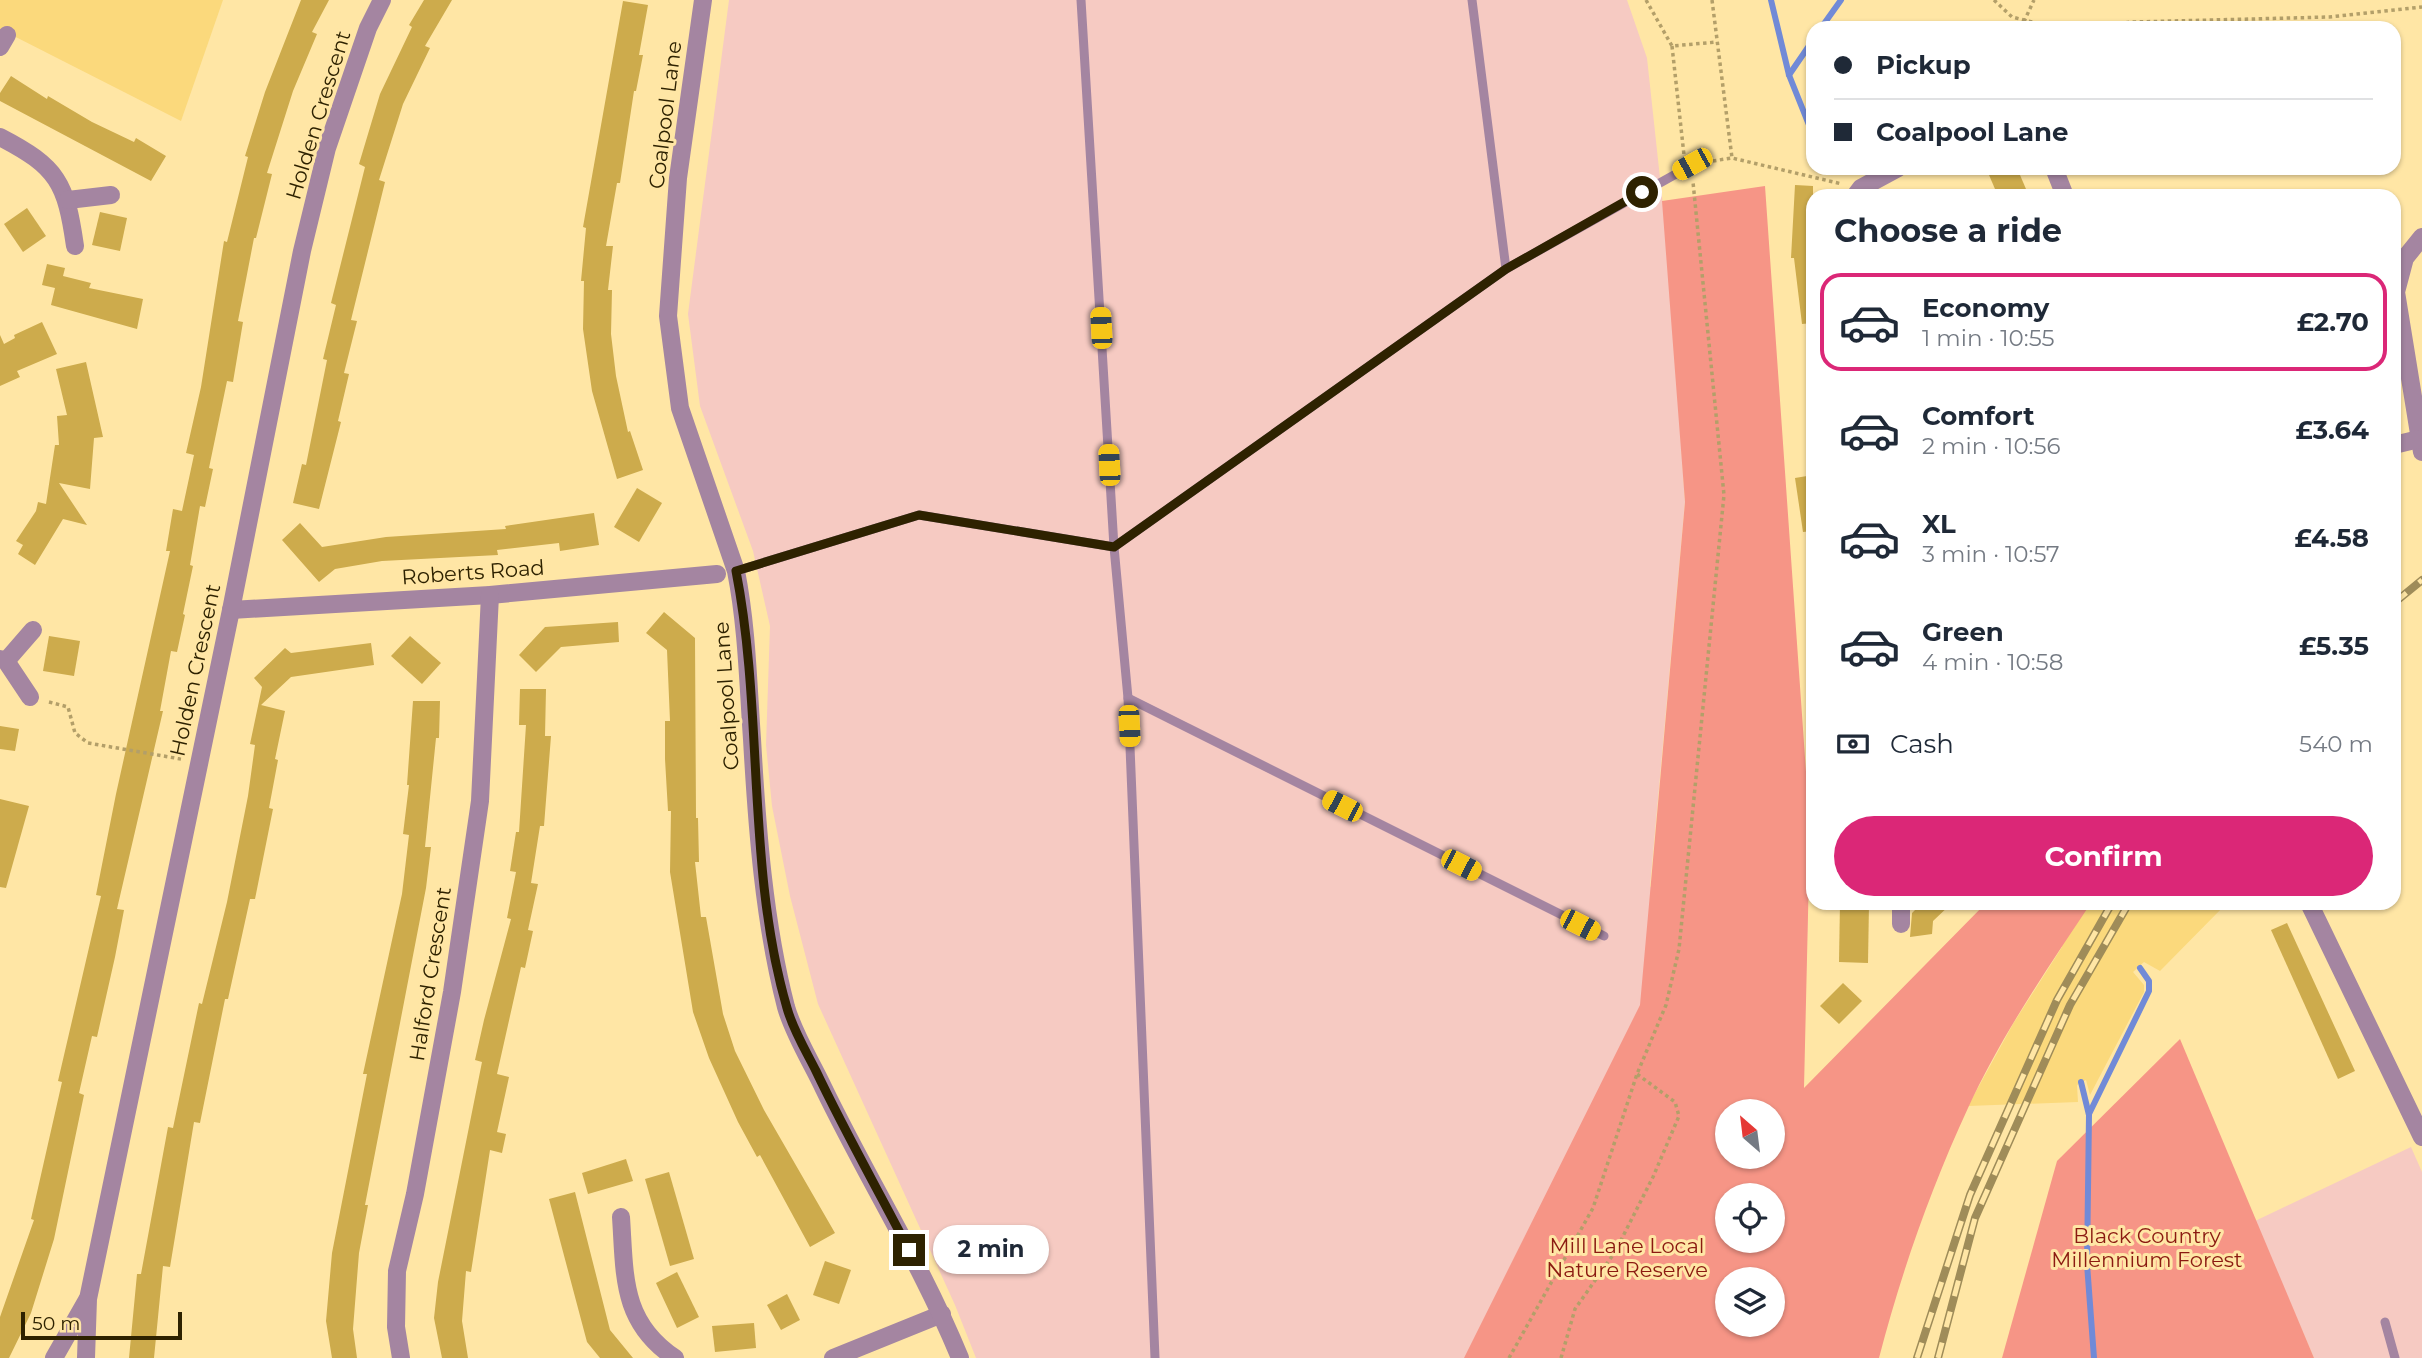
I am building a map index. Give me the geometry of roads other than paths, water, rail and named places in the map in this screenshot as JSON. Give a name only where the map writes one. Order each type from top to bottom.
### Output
[{"type":"street","name":"Holden Crescent","points":[[86,1358],[88,1299],[231,610],[302,251],[327,148],[368,28],[382,0]]},
{"type":"street","name":"Coalpool Lane","points":[[704,0],[678,178],[668,316],[680,408],[736,571],[748,656],[752,741],[767,899],[787,1010],[842,1125],[942,1314],[960,1358]]},
{"type":"street","points":[[0,137],[37,159],[50,172],[68,200],[75,246]]},
{"type":"street","points":[[1863,189],[1886,175]]},
{"type":"street","points":[[68,200],[111,195]]},
{"type":"street","points":[[2401,273],[2405,258],[2422,237]]},
{"type":"street","points":[[2401,323],[2421,445],[2401,446]]},
{"type":"street","name":"Roberts Road","points":[[231,610],[490,594],[718,574]]},
{"type":"street","name":"Halford Crescent","points":[[401,1358],[397,1327],[397,1271],[415,1194],[450,1006],[480,801],[490,594]]},
{"type":"street","points":[[30,697],[3,660],[33,630]]},
{"type":"street","points":[[1901,910],[1901,924]]},
{"type":"street","points":[[2312,910],[2422,1137]]},
{"type":"street","points":[[621,1217],[625,1279],[634,1313],[643,1332],[675,1358]]},
{"type":"street","points":[[54,1358],[88,1299]]},
{"type":"street","points":[[833,1358],[942,1314]]},
{"type":"lane","points":[[1081,0],[1114,547],[1128,698],[1155,1358]]},
{"type":"lane","points":[[1472,0],[1506,269]]},
{"type":"lane","points":[[736,571],[919,515],[1114,547],[1506,269],[1692,164]]},
{"type":"lane","points":[[1128,698],[1604,936]]},
{"type":"lane","points":[[2385,1322],[2395,1358]]},
{"type":"waterway","points":[[1771,0],[1789,75],[1806,118]]},
{"type":"waterway","points":[[1826,21],[1841,0]]},
{"type":"waterway","points":[[1789,75],[1806,50]]},
{"type":"waterway","points":[[2089,1114],[2149,991],[2149,981],[2140,968]]},
{"type":"waterway","points":[[2081,1082],[2089,1115],[2087,1264],[2094,1358]]},
{"type":"railway","points":[[2401,597],[2422,580]]},
{"type":"railway","points":[[1917,1358],[1970,1195],[2057,1000],[2108,910]]},
{"type":"railway","points":[[1938,1358],[1975,1218],[2070,1005],[2125,910]]},
{"type":"park label","name":"Black Country Millennium Forest","points":[[2147,1247]]},
{"type":"park label","name":"Mill Lane Local Nature Reserve","points":[[1627,1257]]}]
